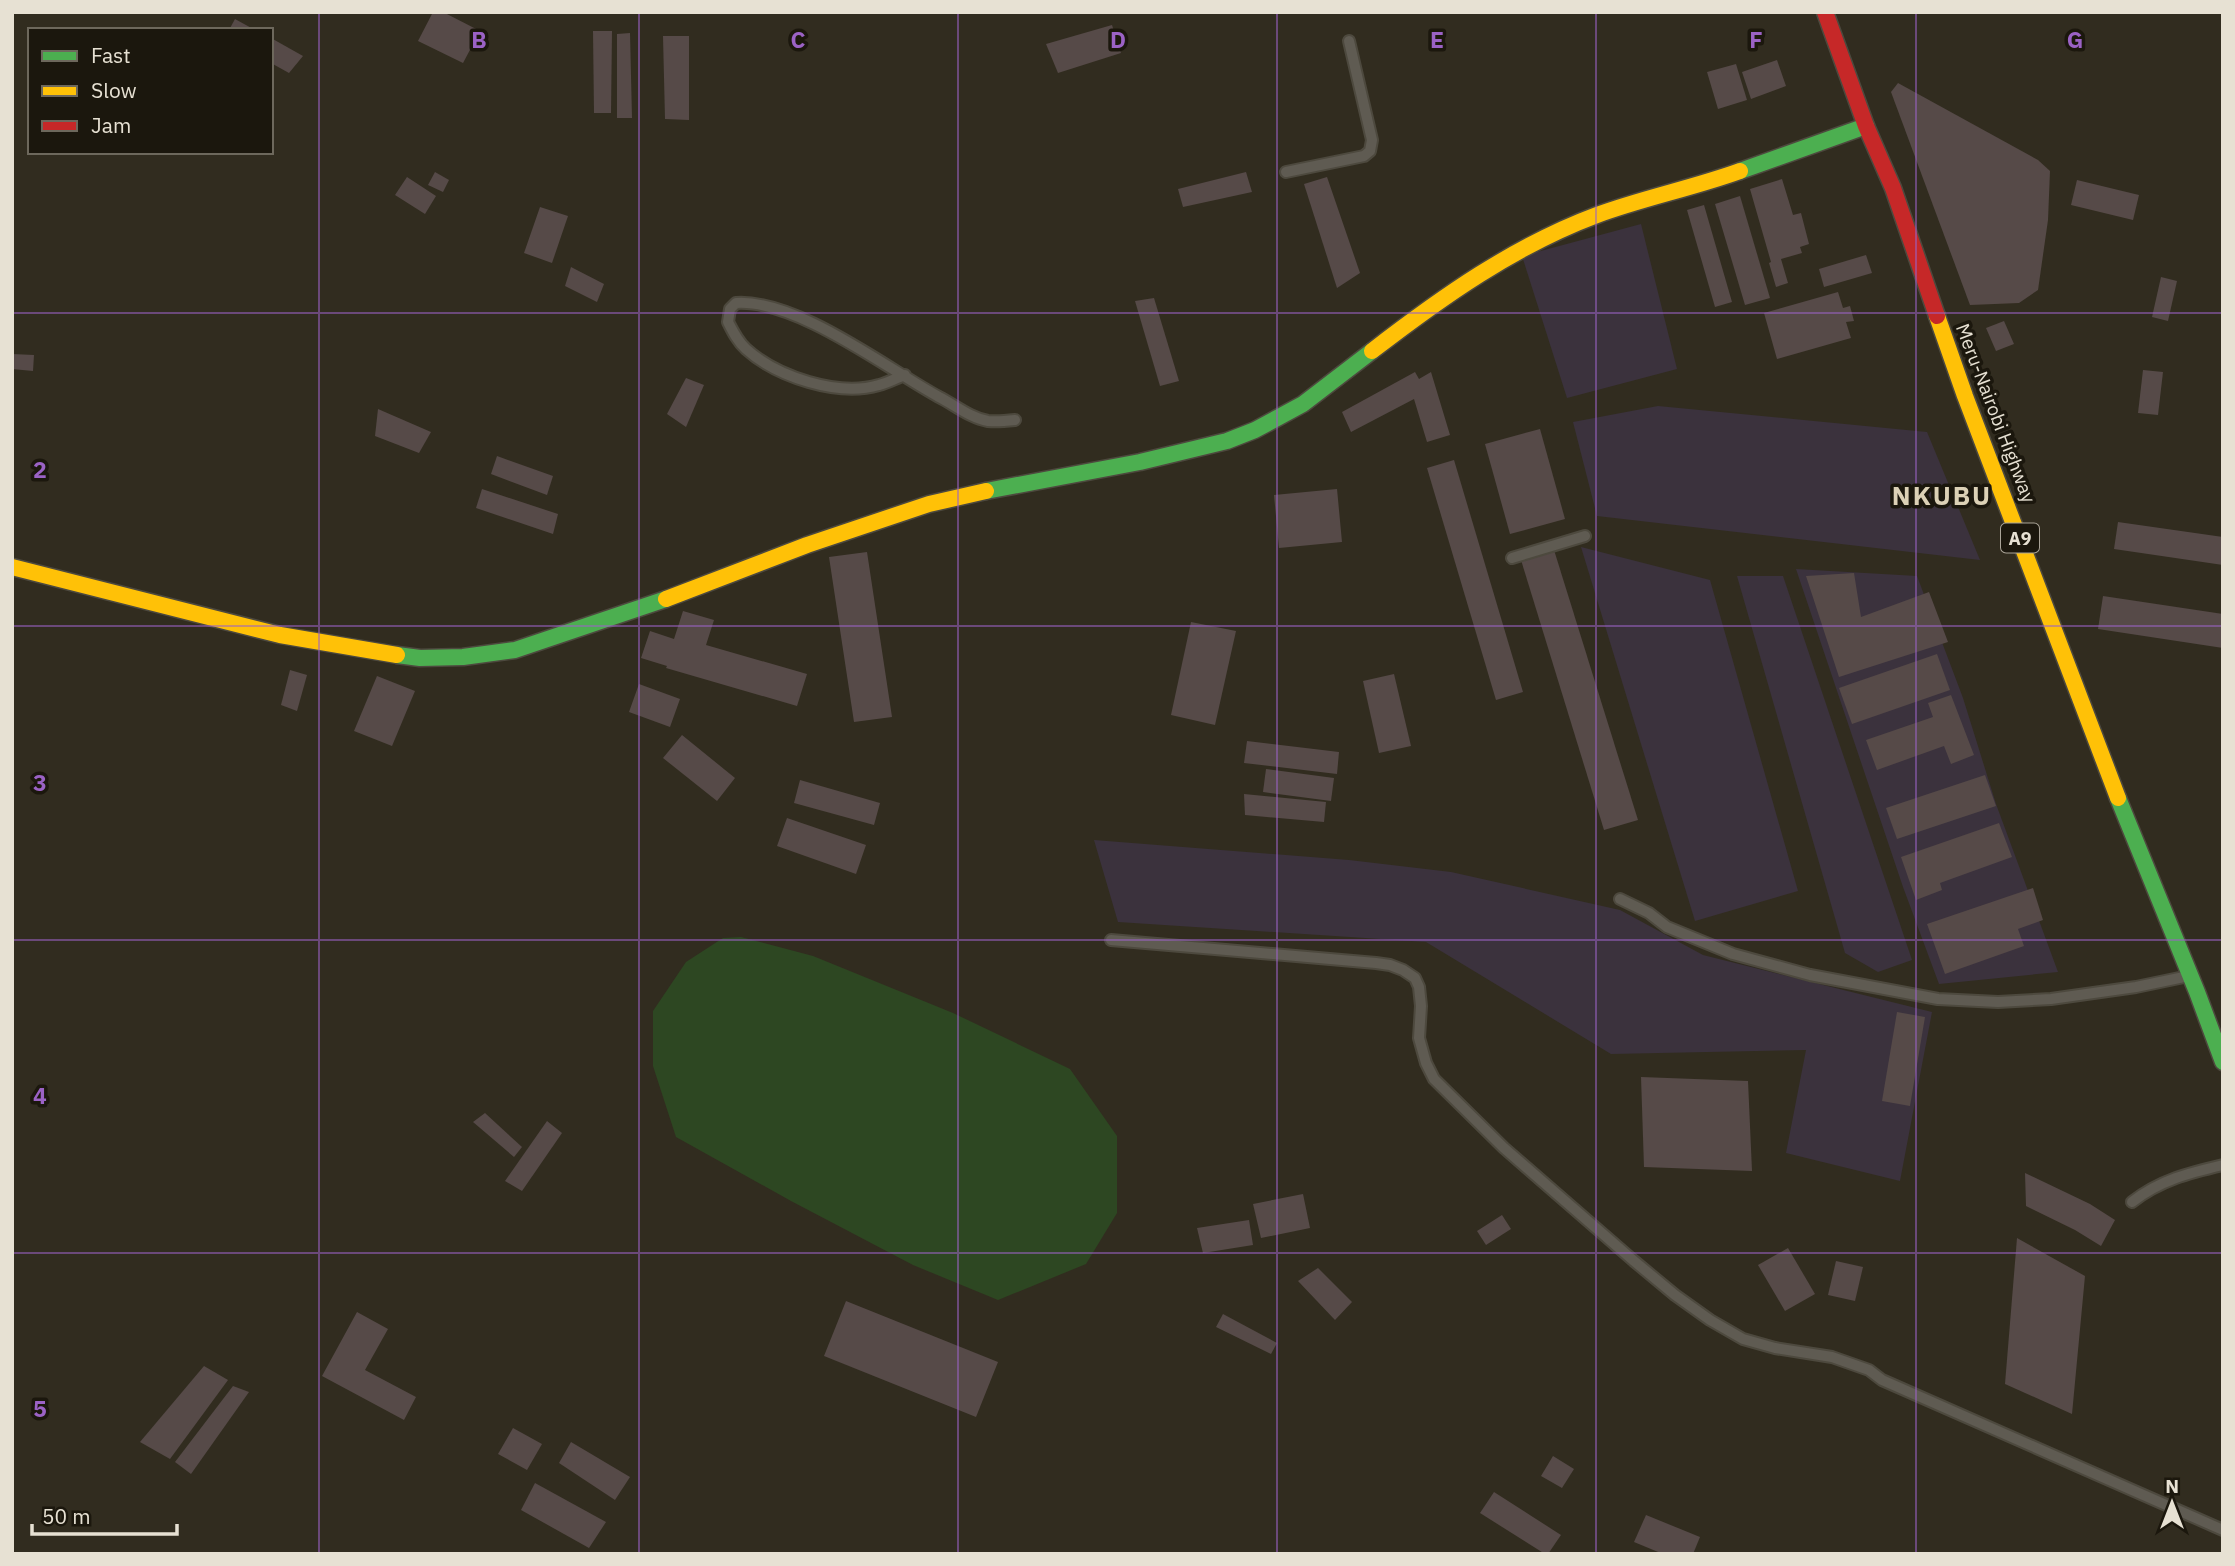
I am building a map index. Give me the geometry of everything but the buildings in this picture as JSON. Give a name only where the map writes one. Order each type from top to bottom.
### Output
[{"type":"main road","name":"Meru-Nairobi Highway","points":[[1825,12],[1866,125],[1893,188],[1965,396],[2005,496],[2096,746],[2223,1062]]},
{"type":"main road","points":[[12,567],[280,635],[384,653],[420,658],[463,657],[515,650],[683,593],[807,545],[929,504],[993,489],[1140,463],[1248,433],[1303,404],[1428,308],[1532,243],[1597,215],[1729,175],[1866,125]]},
{"type":"lane","points":[[1286,172],[1364,156],[1370,151],[1372,140],[1349,41]]},
{"type":"lane","points":[[905,375],[878,386],[855,389],[823,386],[795,377],[764,362],[744,348],[728,322],[730,309],[736,303],[751,302],[767,305],[806,320],[905,375],[916,385],[969,415],[986,421],[1015,420]]},
{"type":"lane","points":[[1512,558],[1585,536]]},
{"type":"lane","points":[[1620,899],[1649,913],[1667,927],[1733,954],[1810,975],[1938,999],[1998,1002],[2051,999],[2136,987],[2190,975]]},
{"type":"lane","points":[[1111,940],[1376,962],[1404,970],[1415,978],[1419,987],[1419,1038],[1434,1079],[1504,1148],[1675,1295],[1710,1320],[1743,1339],[1775,1348],[1832,1357],[1869,1370],[1882,1380],[2223,1530]]},
{"type":"lane","points":[[2132,1202],[2148,1189],[2181,1174],[2223,1165]]},
{"type":"shaded area","points":[[1641,224],[1677,369],[1567,398],[1522,256]]},
{"type":"shaded area","points":[[1658,406],[1927,432],[1980,560],[1597,516],[1573,422]]},
{"type":"shaded area","points":[[1581,547],[1710,580],[1798,891],[1695,921]]},
{"type":"shaded area","points":[[1796,569],[1917,576],[1963,698],[1996,804],[2058,972],[1939,984],[1903,887]]},
{"type":"shaded area","points":[[1737,576],[1783,576],[1912,960],[1878,972],[1845,953]]},
{"type":"shaded area","points":[[1094,840],[1349,860],[1451,872],[1620,910],[1703,955],[1932,1012],[1900,1181],[1786,1153],[1806,1050],[1611,1054],[1426,942],[1118,922]]},
{"type":"green space","points":[[741,937],[813,956],[953,1013],[1070,1069],[1117,1136],[1117,1213],[1086,1264],[998,1300],[913,1265],[676,1137],[653,1066],[653,1011],[686,962],[723,938]]},
{"type":"traffic: fast","points":[[1740,171],[1866,126]]},
{"type":"traffic: fast","points":[[986,491],[1140,462],[1227,441],[1255,430],[1303,404],[1372,351]]},
{"type":"traffic: fast","points":[[397,655],[420,658],[463,657],[515,650],[666,599]]},
{"type":"traffic: fast","points":[[2118,798],[2223,1062]]},
{"type":"traffic: slow","points":[[1372,351],[1452,292],[1537,242],[1614,209],[1740,171]]},
{"type":"traffic: slow","points":[[1937,316],[2118,798]]},
{"type":"traffic: slow","points":[[666,599],[807,545],[929,504],[986,491]]},
{"type":"traffic: slow","points":[[12,567],[280,635],[397,655]]},
{"type":"traffic: jam","points":[[1825,12],[1866,126],[1893,188],[1937,316]]},
{"type":"district","name":"NKUBU","points":[[1942,495]]}]
